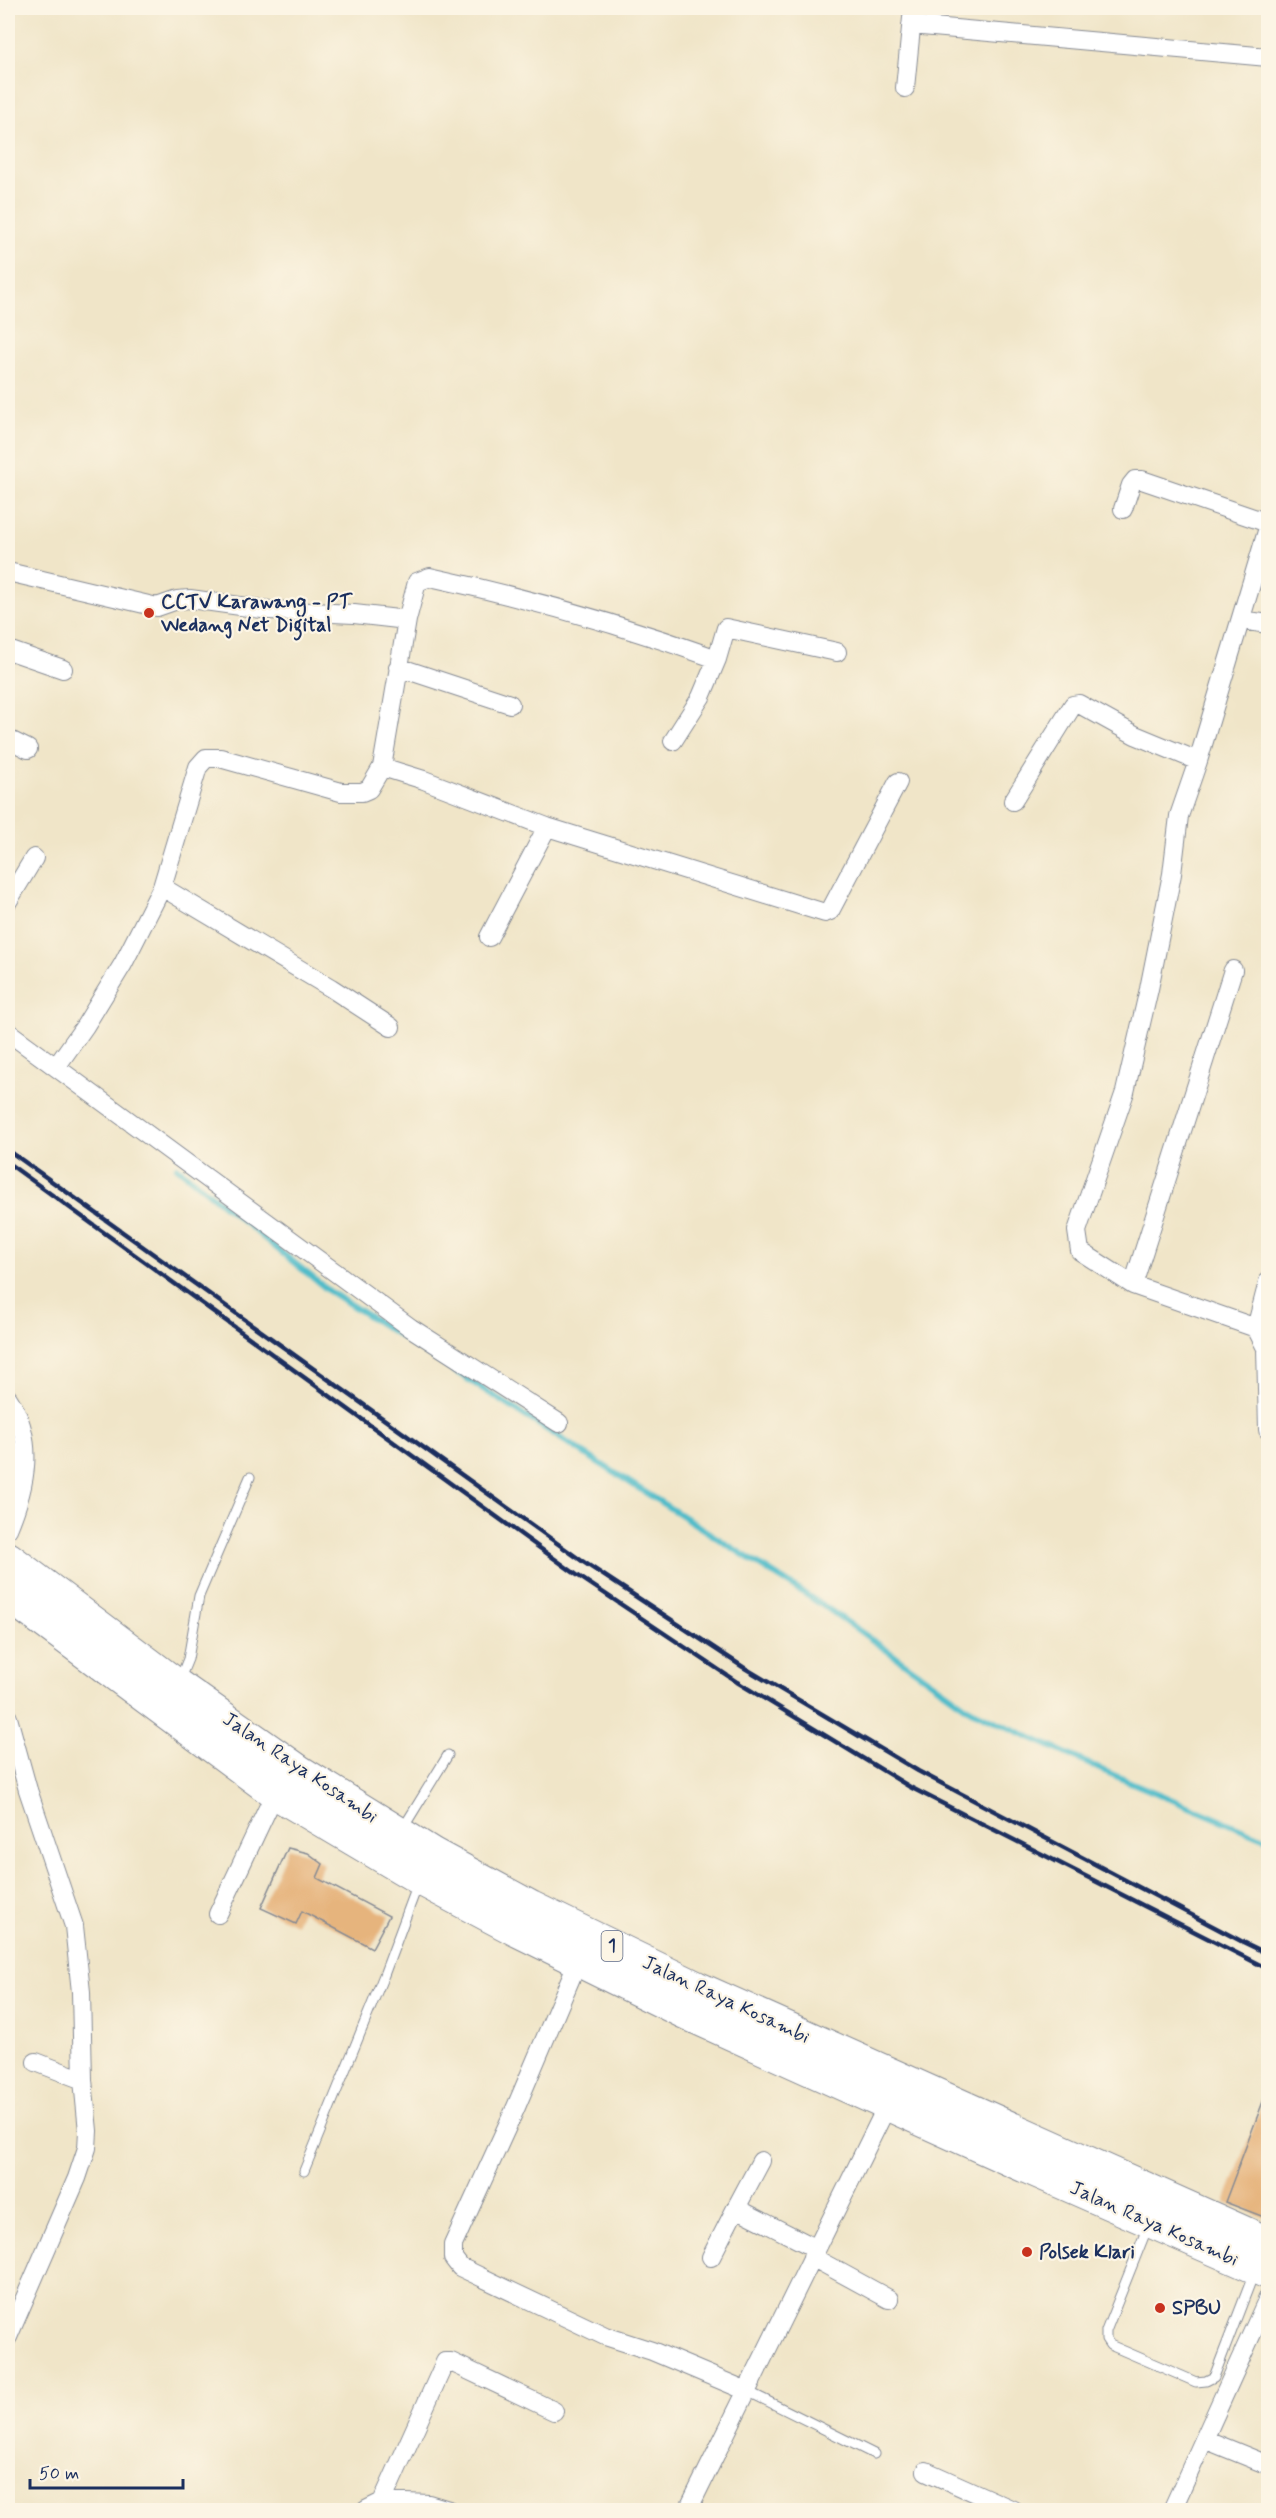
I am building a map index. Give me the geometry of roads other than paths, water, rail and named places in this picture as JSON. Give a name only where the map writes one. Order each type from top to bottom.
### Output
[{"type":"highway","name":"Jalan Raya Kosambi","points":[[8,1558],[177,1685],[299,1771],[399,1834],[531,1907],[1156,2208],[1265,2257]]},
{"type":"highway","name":"Jalan Raya Kosambi","points":[[8,1595],[275,1793],[420,1879],[682,2012],[888,2104],[1156,2208]]},
{"type":"street","points":[[905,88],[912,16],[1269,57]]},
{"type":"street","points":[[1123,509],[1131,485],[1135,480],[1142,480],[1269,523]]},
{"type":"street","points":[[1269,528],[1179,816],[1172,874],[1125,1092],[1077,1231],[1080,1251],[1133,1286],[1256,1328],[1266,1348],[1269,1430]]},
{"type":"street","points":[[8,572],[157,608],[177,600],[190,599],[270,610],[342,613],[407,620]]},
{"type":"street","points":[[56,1067],[85,1026],[123,964],[162,886],[198,767],[206,758],[220,758],[341,792],[353,793],[369,789],[382,767],[398,667],[417,582],[430,577],[523,597],[652,636],[717,659]]},
{"type":"street","points":[[1242,620],[1269,624]]},
{"type":"street","points":[[673,741],[701,698],[717,659],[724,632],[730,627],[837,652]]},
{"type":"street","points":[[8,650],[63,669]]},
{"type":"street","points":[[398,667],[510,704]]},
{"type":"street","points":[[1013,801],[1073,705],[1079,704],[1135,735],[1198,761]]},
{"type":"street","points":[[8,739],[28,749]]},
{"type":"street","points":[[382,767],[424,780],[547,827],[825,913],[830,911],[898,782]]},
{"type":"street","points":[[489,937],[547,827]]},
{"type":"street","points":[[8,901],[34,858]]},
{"type":"street","points":[[162,886],[392,1027]]},
{"type":"street","points":[[1133,1286],[1233,970]]},
{"type":"street","points":[[8,1032],[411,1328],[559,1423]]},
{"type":"street","points":[[1256,1328],[1269,1282]]},
{"type":"street","points":[[8,1398],[21,1424],[27,1445],[26,1468],[16,1509],[8,1529]]},
{"type":"street","points":[[8,1718],[28,1790],[74,1926],[81,1992],[83,2080],[88,2130],[83,2162],[8,2337]]},
{"type":"street","points":[[218,1914],[275,1793]]},
{"type":"street","points":[[578,1961],[516,2108],[453,2245],[453,2258],[460,2267],[605,2336],[652,2350],[747,2391]]},
{"type":"street","points":[[36,2062],[83,2080]]},
{"type":"street","points":[[688,2511],[888,2104]]},
{"type":"street","points":[[711,2258],[761,2161]]},
{"type":"street","points":[[736,2208],[889,2299]]},
{"type":"street","points":[[1172,2511],[1269,2298]]},
{"type":"street","points":[[449,2511],[429,2504],[374,2506],[446,2362],[451,2362],[554,2411]]},
{"type":"street","points":[[1204,2439],[1269,2465]]},
{"type":"street","points":[[926,2471],[1013,2511]]},
{"type":"lane","points":[[177,1685],[188,1659],[199,1596],[250,1477]]},
{"type":"lane","points":[[399,1834],[448,1755]]},
{"type":"lane","points":[[304,2171],[384,1975],[420,1879]]},
{"type":"lane","points":[[1156,2208],[1106,2331],[1106,2339],[1110,2345],[1196,2382],[1214,2377],[1265,2257]]},
{"type":"lane","points":[[747,2391],[874,2454]]},
{"type":"waterway","points":[[177,1167],[329,1291],[827,1608],[971,1710],[1104,1771],[1268,1840]]},
{"type":"railway","points":[[8,1150],[582,1561],[743,1667],[918,1771],[1268,1954]]},
{"type":"railway","points":[[8,1163],[577,1575],[737,1682],[910,1787],[1268,1969]]},
{"type":"place","name":"CCTV Karawang - PT Wedang Net Digital","points":[[149,613]]},
{"type":"place","name":"Polsek Klari","points":[[1027,2252]]},
{"type":"place","name":"SPBU","points":[[1160,2308]]}]
